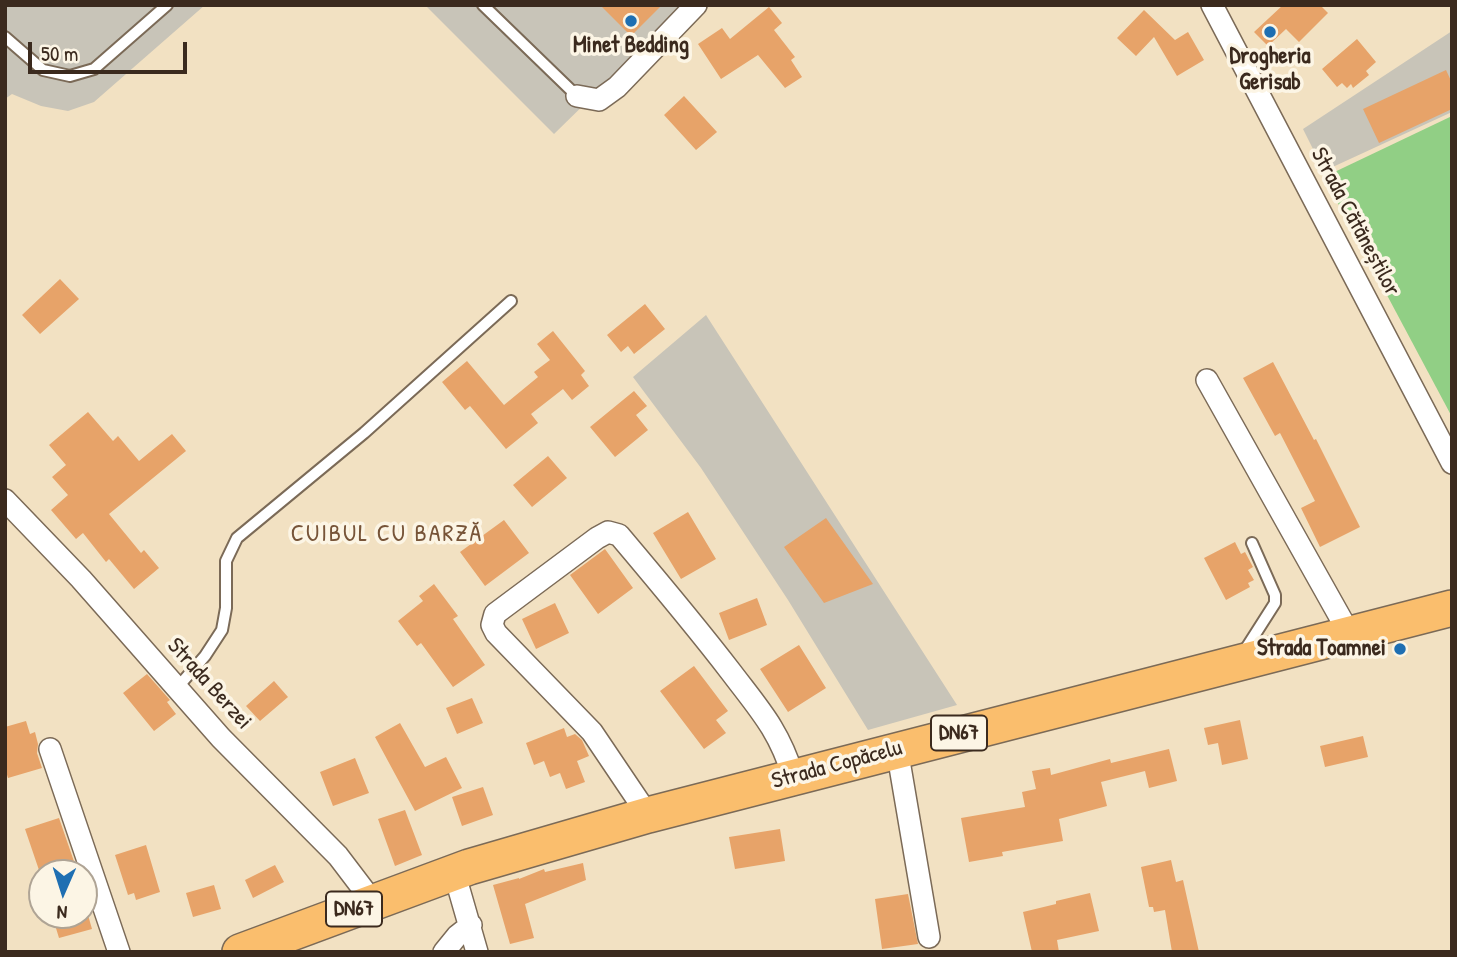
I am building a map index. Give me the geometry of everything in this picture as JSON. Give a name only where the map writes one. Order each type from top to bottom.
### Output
[{"type":"main road","name":"Strada Copăcelu","points":[[462,870],[793,776],[1452,608]]},
{"type":"main road","name":"DN67","points":[[240,952],[462,870]]},
{"type":"street","points":[[578,96],[599,100],[617,87],[696,5]]},
{"type":"street","name":"Strada Cătăneștilor","points":[[1212,5],[1452,463]]},
{"type":"street","points":[[1207,380],[1349,633]]},
{"type":"street","name":"Strada Berzei","points":[[5,500],[81,579],[256,775],[338,856],[373,902]]},
{"type":"street","points":[[648,815],[592,732],[496,634],[492,625],[495,614],[597,537],[608,532],[619,535],[706,639],[767,719],[785,751],[793,776]]},
{"type":"street","points":[[50,749],[119,952]]},
{"type":"street","points":[[897,749],[929,937]]},
{"type":"street","points":[[462,870],[477,952]]},
{"type":"street","points":[[444,952],[457,936],[471,925]]},
{"type":"lane","points":[[5,37],[43,70],[70,76],[94,69],[167,5]]},
{"type":"lane","points":[[484,5],[578,96]]},
{"type":"lane","points":[[177,688],[205,656],[222,630],[226,608],[226,561],[237,538],[364,433],[511,301]]},
{"type":"lane","points":[[1234,663],[1253,641],[1275,603],[1275,595],[1252,543]]},
{"type":"shaded area","points":[[5,5],[205,5],[94,102],[68,111],[41,106],[12,94],[5,99]]},
{"type":"shaded area","points":[[425,5],[686,5],[554,134]]},
{"type":"shaded area","points":[[1452,31],[1452,112],[1324,171],[1303,129]]},
{"type":"shaded area","points":[[706,315],[957,705],[868,730],[788,600],[701,468],[633,377]]},
{"type":"green space","points":[[1452,116],[1452,417],[1324,177]]},
{"type":"building","name":"Minet Bedding","points":[[600,5],[662,5],[631,36]]},
{"type":"building","points":[[1283,5],[1320,5],[1328,13],[1299,42],[1286,29],[1268,46],[1254,32]]},
{"type":"building","points":[[769,7],[782,23],[774,30],[795,57],[791,60],[802,77],[785,88],[758,55],[721,79],[698,44],[722,28],[730,39]]},
{"type":"building","points":[[1144,10],[1175,40],[1188,32],[1204,60],[1177,76],[1154,37],[1136,56],[1117,38]]},
{"type":"building","points":[[1357,39],[1376,62],[1366,71],[1369,75],[1353,88],[1351,84],[1347,88],[1342,83],[1337,87],[1322,69]]},
{"type":"building","points":[[1446,70],[1452,83],[1452,109],[1379,143],[1363,109]]},
{"type":"building","points":[[684,96],[717,132],[696,150],[664,115]]},
{"type":"building","points":[[60,279],[79,299],[40,334],[22,315]]},
{"type":"building","points":[[645,304],[665,329],[634,354],[628,346],[621,352],[607,335]]},
{"type":"building","points":[[553,331],[585,371],[581,375],[589,386],[572,400],[563,389],[531,414],[538,423],[506,449],[470,406],[465,410],[442,382],[467,361],[504,405],[538,377],[534,372],[550,360],[537,344]]},
{"type":"building","points":[[1273,362],[1314,440],[1316,439],[1360,527],[1320,547],[1301,508],[1315,501],[1280,433],[1275,436],[1243,378]]},
{"type":"building","points":[[634,391],[647,406],[636,415],[648,430],[615,457],[590,427]]},
{"type":"building","points":[[88,412],[113,441],[118,436],[139,461],[172,434],[186,451],[109,514],[141,553],[144,550],[159,568],[134,589],[109,559],[106,562],[83,533],[76,539],[51,510],[68,495],[52,477],[66,465],[49,445]]},
{"type":"building","points":[[548,456],[567,478],[532,507],[513,485]]},
{"type":"building","points":[[688,512],[716,559],[681,579],[653,533]]},
{"type":"building","points":[[826,518],[873,584],[824,603],[784,547]]},
{"type":"building","points":[[504,520],[529,553],[485,586],[460,552]]},
{"type":"building","points":[[1235,542],[1241,554],[1245,552],[1253,567],[1248,570],[1254,580],[1248,583],[1250,587],[1226,600],[1204,558]]},
{"type":"building","points":[[605,549],[633,588],[598,614],[570,575]]},
{"type":"building","points":[[434,584],[458,616],[453,619],[485,665],[453,687],[421,643],[417,646],[398,621],[423,601],[419,596]]},
{"type":"building","points":[[757,598],[767,625],[729,640],[719,613]]},
{"type":"building","points":[[555,603],[569,633],[536,649],[522,619]]},
{"type":"building","points":[[799,645],[826,688],[788,712],[760,669]]},
{"type":"building","points":[[694,666],[728,711],[716,720],[726,733],[704,749],[660,691]]},
{"type":"building","points":[[147,674],[170,700],[167,702],[176,714],[154,731],[123,693]]},
{"type":"building","points":[[274,681],[288,697],[260,721],[246,706]]},
{"type":"building","points":[[472,698],[483,723],[457,734],[446,708]]},
{"type":"building","points":[[1240,720],[1248,759],[1222,765],[1218,743],[1208,745],[1204,728]]},
{"type":"building","points":[[26,721],[30,734],[35,732],[42,768],[8,778],[5,768],[5,727]]},
{"type":"building","points":[[400,723],[425,767],[446,757],[462,788],[415,811],[375,737]]},
{"type":"building","points":[[564,728],[567,737],[575,734],[582,740],[589,756],[577,761],[585,782],[566,789],[560,773],[550,777],[544,761],[534,765],[526,743]]},
{"type":"building","points":[[1363,736],[1368,757],[1325,767],[1320,746]]},
{"type":"building","points":[[1169,749],[1177,781],[1149,788],[1145,771],[1101,782],[1107,806],[1059,819],[1063,841],[1002,852],[1003,856],[969,862],[961,818],[1025,807],[1022,792],[1036,789],[1032,771],[1050,768],[1051,775],[1110,759],[1111,763]]},
{"type":"building","points":[[355,758],[369,793],[333,806],[320,772]]},
{"type":"building","points":[[483,787],[493,815],[462,826],[452,797]]},
{"type":"building","points":[[405,810],[422,855],[395,866],[378,819]]},
{"type":"building","points":[[59,818],[73,859],[35,859],[25,829]]},
{"type":"building","points":[[780,829],[785,861],[735,869],[729,837]]},
{"type":"building","points":[[146,845],[160,892],[136,900],[134,893],[128,895],[115,855]]},
{"type":"building","points":[[1171,860],[1176,882],[1183,880],[1199,952],[1172,952],[1165,910],[1154,912],[1153,907],[1149,907],[1141,867]]},
{"type":"building","points":[[583,863],[586,880],[525,904],[534,938],[510,944],[493,885],[544,869],[545,872]]},
{"type":"building","points":[[275,865],[284,882],[253,898],[245,880]]},
{"type":"building","points":[[214,885],[221,909],[193,917],[186,893]]},
{"type":"building","points":[[1090,893],[1099,931],[1057,940],[1059,952],[1032,952],[1023,912]]},
{"type":"building","points":[[908,894],[918,944],[882,949],[875,899]]},
{"type":"building","points":[[56,929],[92,929],[59,938]]},
{"type":"place","name":"Minet Bedding","points":[[631,21]]},
{"type":"place","name":"Drogheria Gerisab","points":[[1270,32]]},
{"type":"place","name":"Strada Toamnei","points":[[1400,649]]},
{"type":"district","name":"CUIBUL CU BARZĂ","points":[[387,535]]}]
